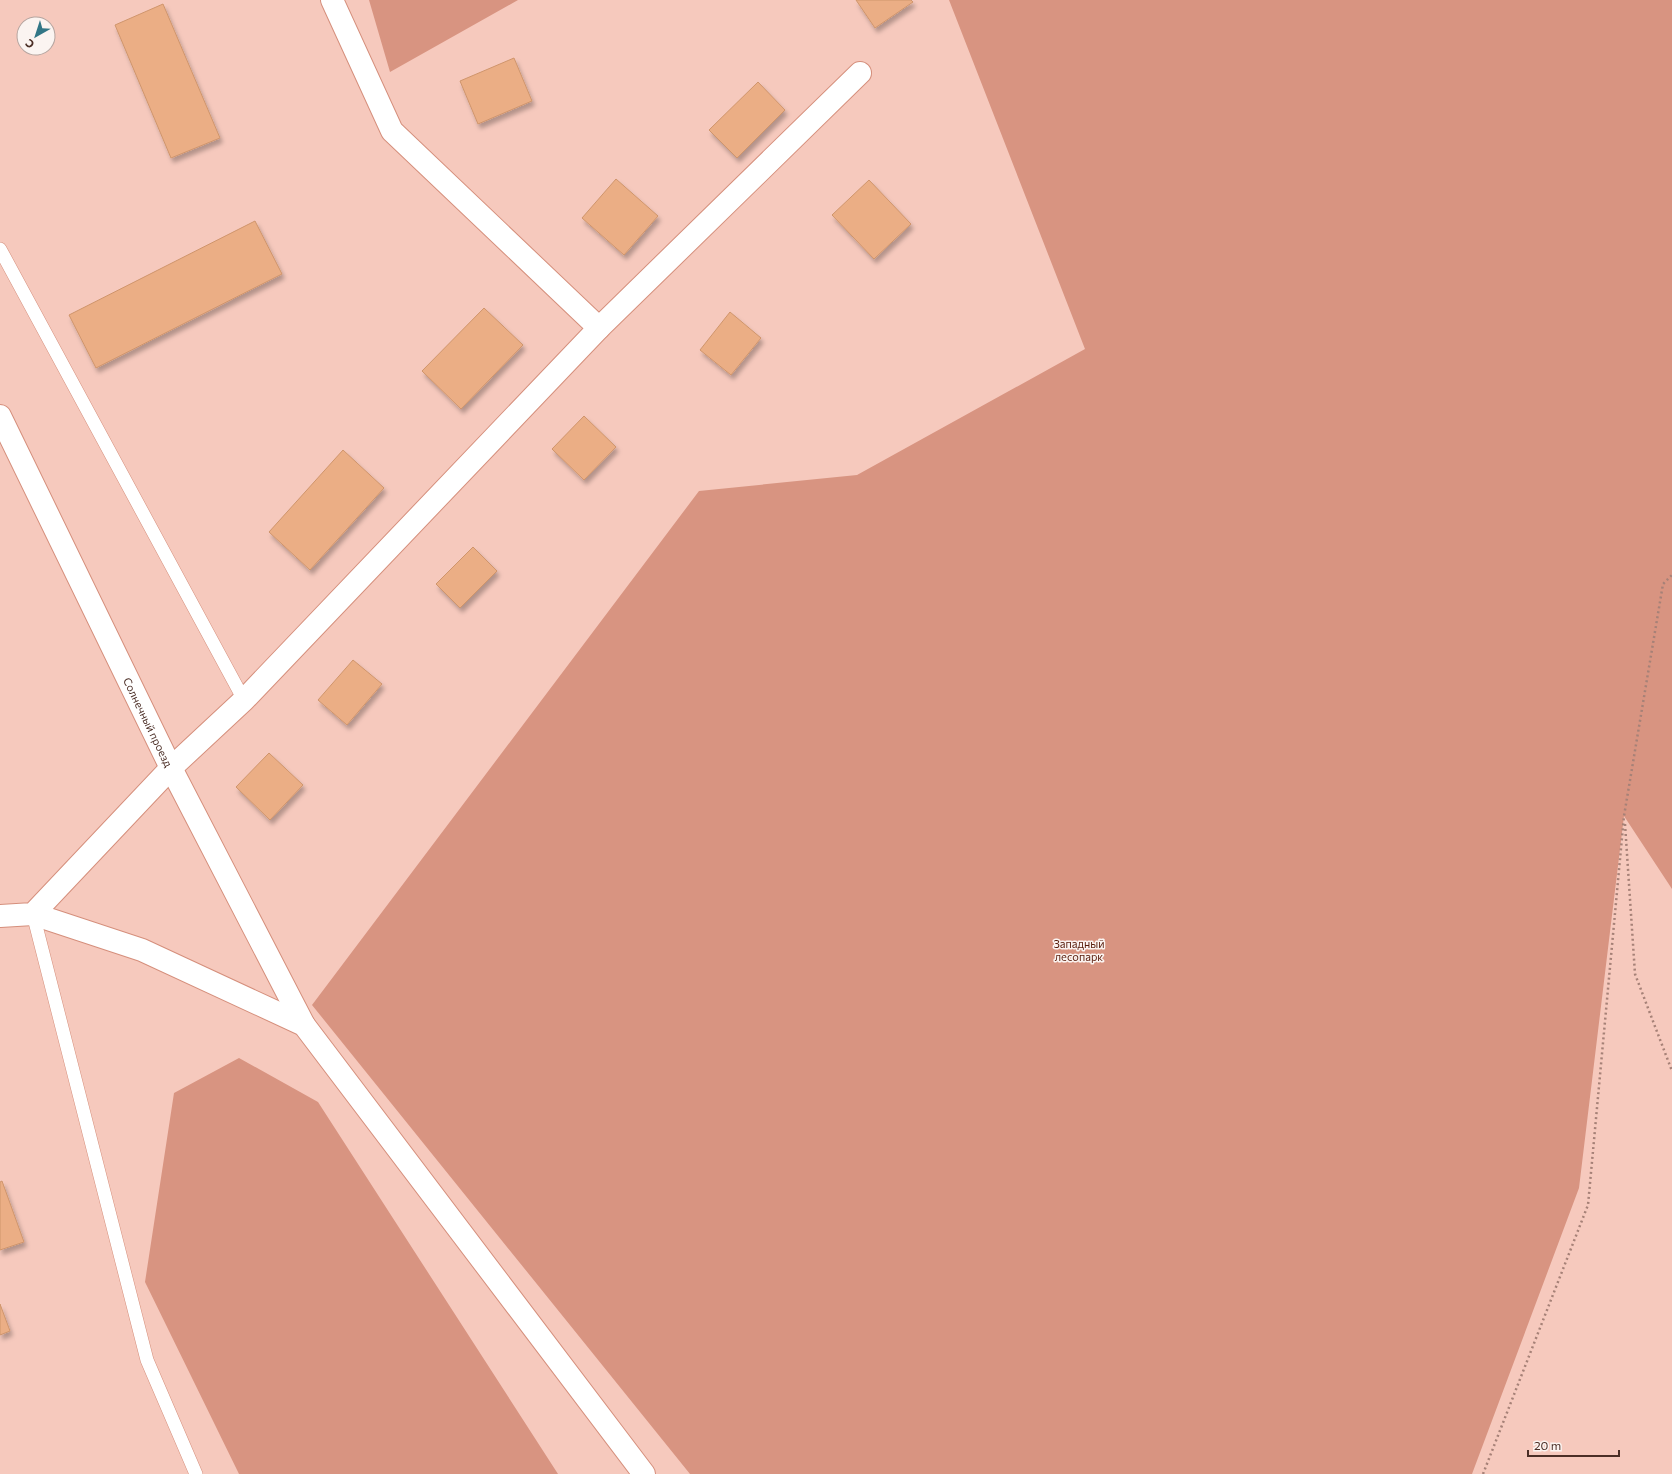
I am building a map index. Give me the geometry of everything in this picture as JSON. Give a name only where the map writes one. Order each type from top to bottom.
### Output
[{"type":"street","points":[[332,0],[392,131],[599,328]]},
{"type":"street","points":[[33,914],[171,768],[244,700],[599,328],[860,73]]},
{"type":"street","name":"Солнечный проезд","points":[[0,416],[171,768],[304,1025],[644,1474]]},
{"type":"street","points":[[0,916],[33,914],[142,950],[304,1025]]},
{"type":"lane","points":[[0,249],[244,700]]},
{"type":"lane","points":[[33,914],[146,1360],[196,1474]]},
{"type":"path","points":[[1483,1474],[1588,1205],[1624,816],[1663,584],[1672,575]]},
{"type":"path","points":[[1624,816],[1635,974],[1672,1071]]},
{"type":"green space","points":[[369,0],[518,0],[390,72]]},
{"type":"green space","name":"Западный лесопарк","points":[[949,0],[1672,0],[1672,889],[1624,816],[1579,1188],[1472,1474],[690,1474],[312,1005],[699,491],[857,475],[1085,349]]},
{"type":"green space","points":[[239,1058],[318,1102],[558,1474],[239,1474],[145,1282],[174,1093]]},
{"type":"building","points":[[856,0],[911,0],[913,2],[875,28]]},
{"type":"building","points":[[163,4],[220,138],[171,158],[115,25]]},
{"type":"building","points":[[514,58],[532,101],[478,124],[460,81]]},
{"type":"building","points":[[758,82],[785,110],[737,158],[709,130]]},
{"type":"building","points":[[616,179],[658,216],[624,255],[582,218]]},
{"type":"building","points":[[869,180],[911,224],[874,259],[832,215]]},
{"type":"building","points":[[255,221],[282,274],[96,368],[69,315]]},
{"type":"building","points":[[484,308],[523,345],[461,409],[422,371]]},
{"type":"building","points":[[730,312],[761,338],[731,375],[700,350]]},
{"type":"building","points":[[584,416],[616,447],[584,480],[552,449]]},
{"type":"building","points":[[343,450],[384,488],[310,570],[269,532]]},
{"type":"building","points":[[473,547],[497,571],[460,608],[436,584]]},
{"type":"building","points":[[353,660],[382,684],[347,725],[318,700]]},
{"type":"building","points":[[269,753],[303,785],[270,820],[236,787]]},
{"type":"building","points":[[2,1181],[24,1242],[0,1250],[0,1182]]},
{"type":"building","points":[[0,1304],[10,1331],[0,1335]]}]
